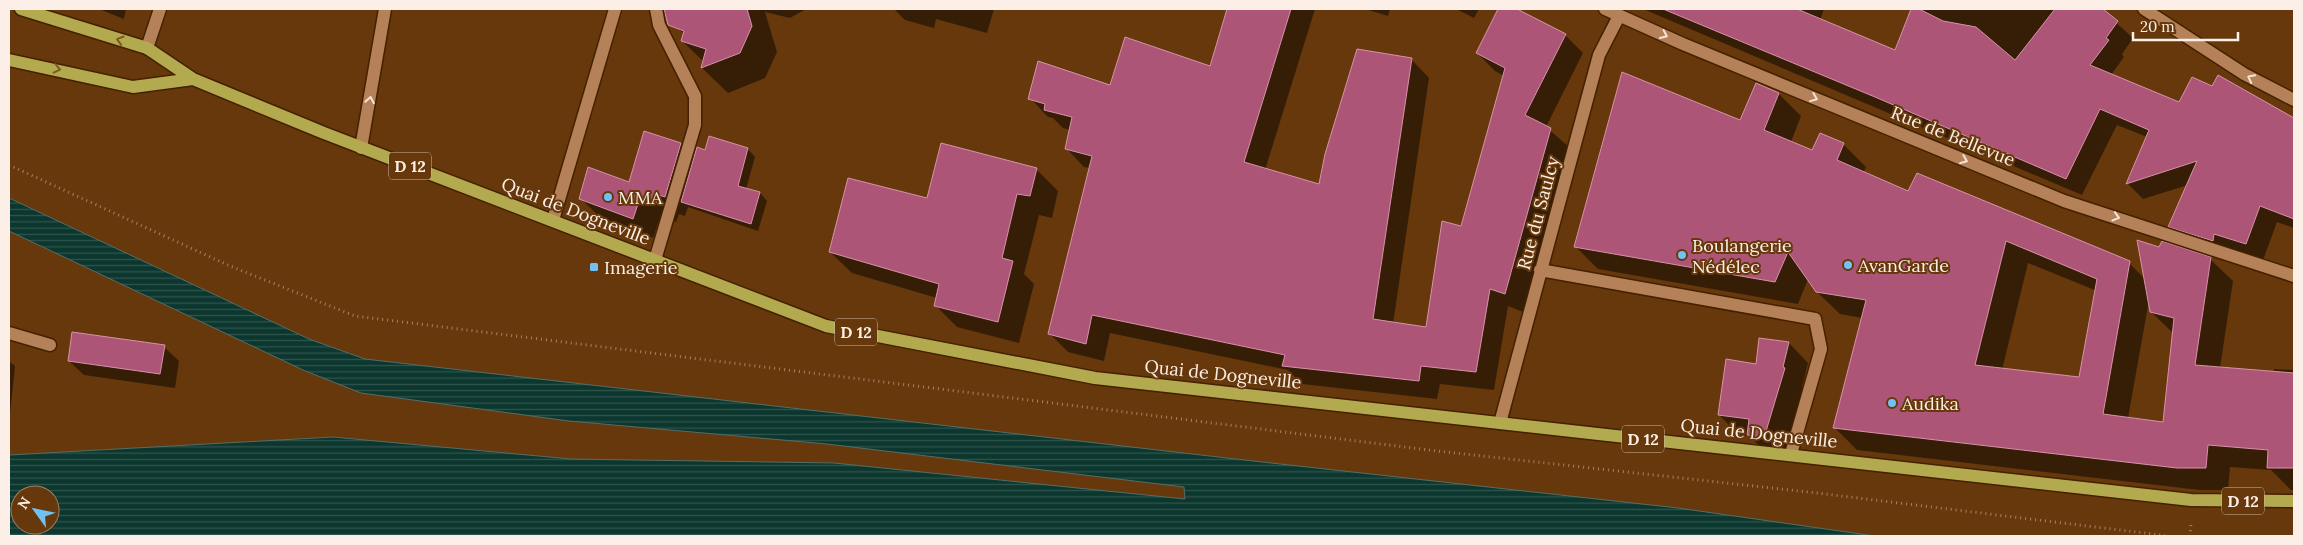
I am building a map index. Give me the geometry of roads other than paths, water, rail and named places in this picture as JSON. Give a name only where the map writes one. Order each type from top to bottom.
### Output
[{"type":"main road","name":"Quai de Dogneville","points":[[20,9],[148,48],[194,79],[361,148],[835,328],[1095,378],[2191,500],[2294,502]]},
{"type":"main road","name":"Quai de Dogneville","points":[[9,60],[132,87],[194,79]]},
{"type":"street","points":[[148,48],[160,9]]},
{"type":"street","points":[[361,148],[385,9]]},
{"type":"street","points":[[553,220],[615,9]]},
{"type":"street","points":[[655,260],[695,125],[694,96],[659,25],[656,9]]},
{"type":"street","name":"Rue de Bellevue","points":[[1605,9],[1692,48],[2064,201],[2294,276]]},
{"type":"street","points":[[2144,9],[2244,74],[2294,100]]},
{"type":"street","name":"Rue du Saulcy","points":[[1500,423],[1599,55],[1619,16]]},
{"type":"street","points":[[1540,270],[1815,319],[1821,349],[1790,454]]},
{"type":"street","points":[[9,334],[50,345]]},
{"type":"water","points":[[9,198],[309,339],[365,359],[1678,508],[1875,536],[9,536],[9,455],[333,437],[571,459],[834,463],[1185,499],[1184,487],[827,444],[569,421],[361,393],[303,370],[9,231]]},
{"type":"place","name":"MMA","points":[[608,197]]},
{"type":"place","name":"Boulangerie Nédélec","points":[[1682,255]]},
{"type":"place","name":"AvanGarde","points":[[1848,265]]},
{"type":"place","name":"Imagerie","points":[[594,267]]},
{"type":"place","name":"Audika","points":[[1892,403]]}]
